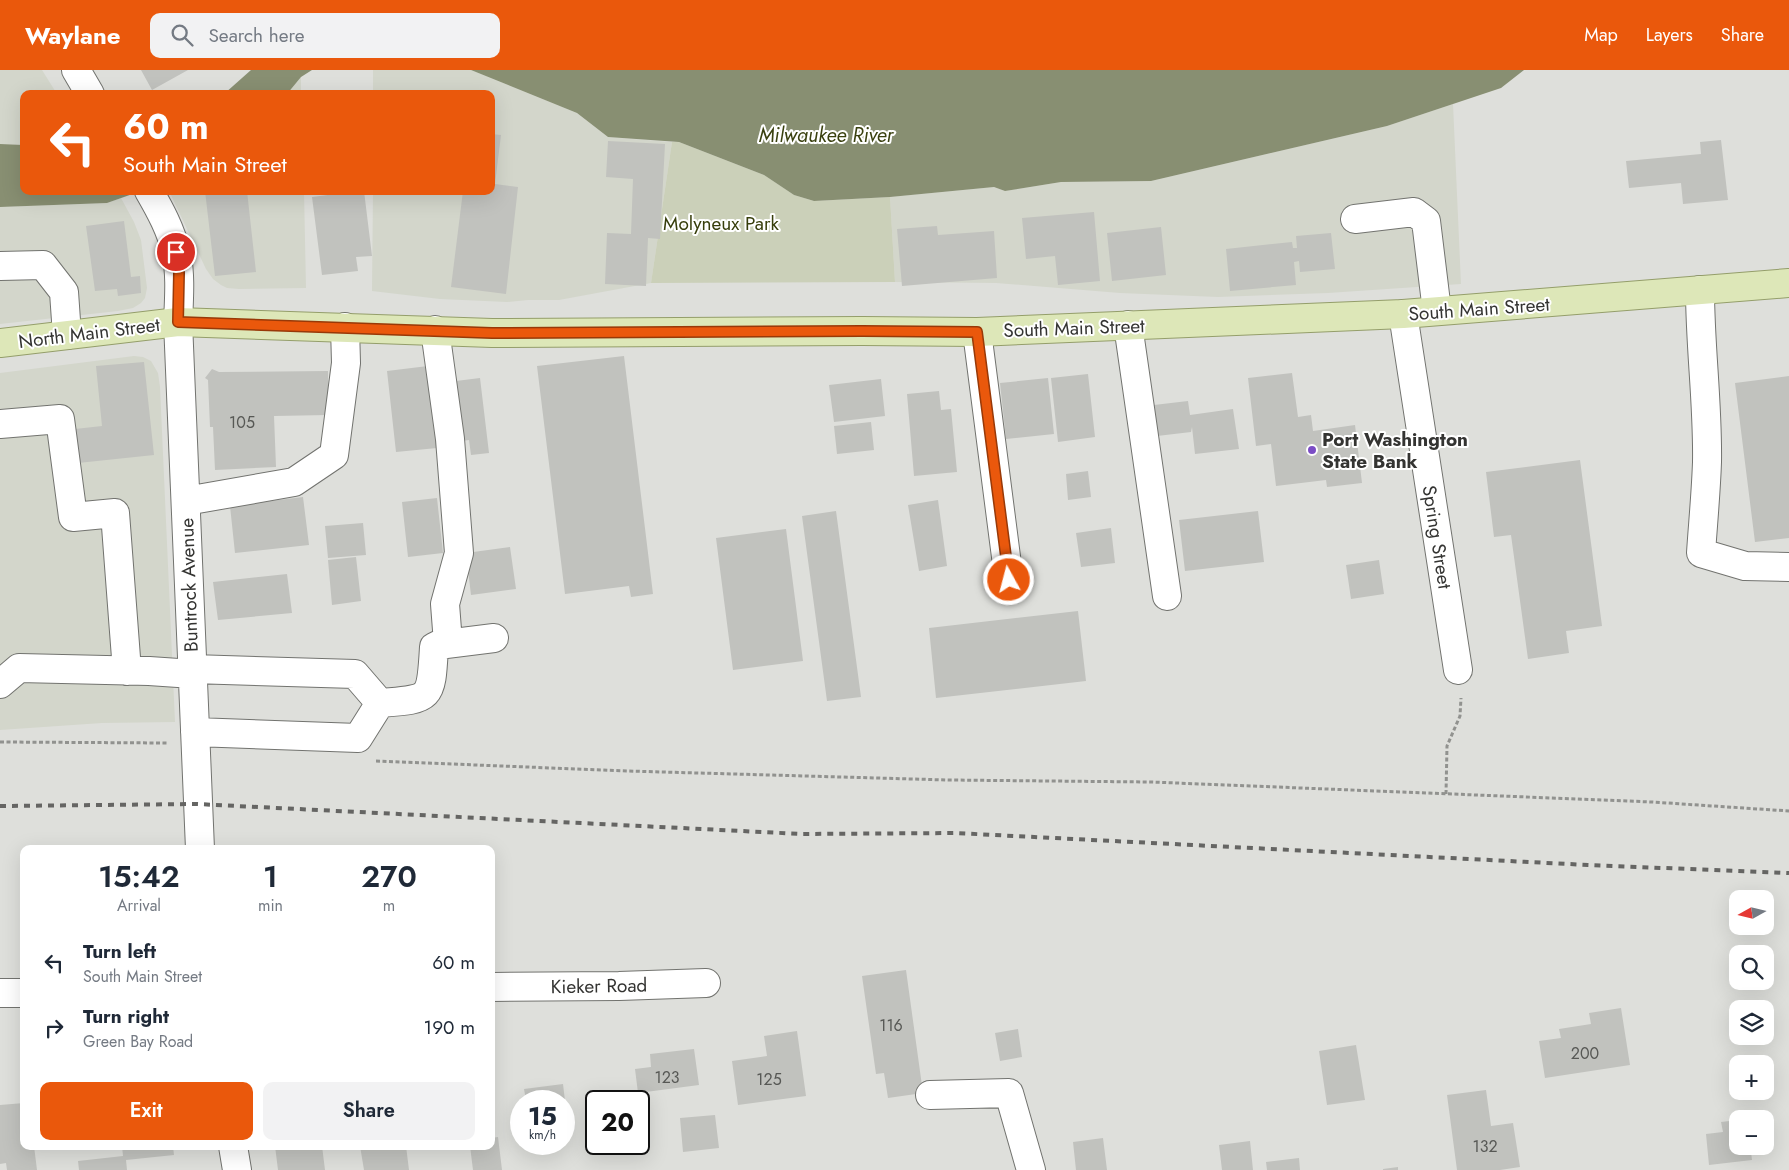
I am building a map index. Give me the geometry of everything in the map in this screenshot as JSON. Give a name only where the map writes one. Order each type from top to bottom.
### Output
[{"type":"main road","name":"South Main Street","points":[[178,322],[492,333],[977,332],[1403,314],[1563,303],[1789,283]]},
{"type":"main road","name":"North Main Street","points":[[0,344],[178,322]]},
{"type":"street","points":[[76,70],[88,90]]},
{"type":"street","name":"Buntrock Avenue","points":[[151,195],[162,213],[176,252],[179,273],[178,322],[200,845]]},
{"type":"street","points":[[1355,219],[1414,212],[1426,221],[1438,311]]},
{"type":"street","points":[[0,266],[43,265],[64,292],[67,336]]},
{"type":"street","points":[[1700,290],[1700,332],[1707,462],[1701,553],[1745,566],[1789,567]]},
{"type":"street","name":"Spring Street","points":[[1403,314],[1458,670]]},
{"type":"street","points":[[1128,326],[1167,596]]},
{"type":"street","points":[[186,501],[294,482],[334,456],[346,363],[345,327]]},
{"type":"street","points":[[435,330],[450,439],[459,553],[445,604],[448,643]]},
{"type":"street","points":[[977,332],[1009,580]]},
{"type":"street","points":[[0,424],[60,419],[73,517],[115,513],[127,671]]},
{"type":"street","points":[[380,703],[415,700],[425,696],[432,682],[434,647],[448,643],[494,638]]},
{"type":"street","points":[[0,684],[19,668],[355,674],[380,703]]},
{"type":"street","points":[[195,732],[358,738],[380,703]]},
{"type":"street","name":"Kieker Road","points":[[495,987],[706,983]]},
{"type":"street","points":[[0,993],[20,993]]},
{"type":"street","points":[[930,1095],[1009,1093],[1031,1170]]},
{"type":"street","points":[[234,1150],[237,1170]]},
{"type":"path","points":[[1446,794],[1447,746],[1460,716],[1462,687],[1458,670]]},
{"type":"path","points":[[0,742],[171,743]]},
{"type":"path","points":[[371,761],[637,772],[948,780],[1151,782],[1652,802],[1789,811]]},
{"type":"shaded area","points":[[0,70],[42,70],[54,90],[20,90],[20,145],[0,144]]},
{"type":"shaded area","points":[[373,70],[471,70],[577,113],[608,137],[672,142],[651,283],[559,300],[507,302],[440,299],[372,291],[373,195],[495,195],[495,90],[373,90]]},
{"type":"shaded area","points":[[301,77],[301,90],[290,90]]},
{"type":"shaded area","points":[[1453,104],[1461,284],[1328,293],[1218,297],[1120,293],[996,283],[895,282],[890,197],[994,187],[1005,191],[1061,182],[1151,181],[1387,126]]},
{"type":"shaded area","points":[[171,195],[304,195],[306,288],[227,288],[213,279],[206,269]]},
{"type":"shaded area","points":[[121,198],[141,240],[147,288],[145,298],[141,303],[133,308],[118,311],[0,324],[0,207],[107,203]]},
{"type":"shaded area","points":[[134,356],[143,357],[151,361],[158,373],[160,387],[175,722],[102,723],[0,730],[0,373]]},
{"type":"green space","name":"Molyneux Park","points":[[672,142],[679,142],[764,175],[794,195],[814,201],[890,197],[895,282],[651,283]]},
{"type":"water","points":[[251,70],[312,70],[301,77],[290,90],[228,90]]},
{"type":"water","name":"Milwaukee River","points":[[471,70],[1524,70],[1501,88],[1387,126],[1151,181],[1061,182],[1005,191],[994,187],[890,197],[814,201],[794,195],[764,175],[679,142],[608,137],[577,113]]},
{"type":"water","points":[[0,144],[20,145],[20,195],[130,195],[107,203],[0,207]]},
{"type":"building","points":[[141,70],[188,70],[152,90]]},
{"type":"building","points":[[495,134],[501,135],[495,184]]},
{"type":"building","points":[[1721,140],[1728,200],[1683,204],[1681,183],[1629,188],[1626,161],[1701,154],[1700,142]]},
{"type":"building","points":[[608,141],[665,144],[660,239],[648,238],[646,286],[605,284],[607,233],[631,234],[633,179],[606,177]]},
{"type":"building","points":[[495,184],[518,187],[506,294],[451,287],[462,195],[495,195]]},
{"type":"building","points":[[205,195],[247,195],[256,272],[215,276]]},
{"type":"building","points":[[364,195],[372,256],[356,257],[358,271],[322,275],[312,197]]},
{"type":"building","points":[[1094,212],[1100,281],[1058,285],[1055,256],[1026,259],[1022,218]]},
{"type":"building","points":[[124,221],[131,277],[140,276],[141,293],[118,296],[117,289],[95,291],[86,226]]},
{"type":"building","points":[[937,226],[938,235],[994,231],[997,278],[902,286],[897,229]]},
{"type":"building","points":[[1161,227],[1166,275],[1112,281],[1107,233]]},
{"type":"building","points":[[1331,233],[1335,269],[1300,272],[1299,261],[1294,262],[1296,285],[1230,291],[1226,249],[1292,242],[1293,248],[1297,248],[1296,236]]},
{"type":"building","points":[[624,356],[653,594],[631,597],[629,586],[565,594],[537,366]]},
{"type":"building","points":[[144,362],[154,455],[78,463],[75,429],[102,426],[96,366]]},
{"type":"building","points":[[428,366],[437,448],[396,452],[387,371]]},
{"type":"building","points":[[212,369],[219,372],[328,371],[328,415],[274,416],[276,467],[215,470],[213,427],[210,427],[208,380],[205,378]]},
{"type":"building","points":[[1292,373],[1298,417],[1311,415],[1313,431],[1355,425],[1362,483],[1327,487],[1326,480],[1276,486],[1271,444],[1256,446],[1248,378]]},
{"type":"building","points":[[1088,374],[1095,437],[1058,442],[1051,378]]},
{"type":"building","points":[[1789,376],[1789,538],[1755,542],[1735,383]]},
{"type":"building","points":[[480,378],[489,453],[471,455],[469,440],[455,442],[448,382]]},
{"type":"building","points":[[1048,378],[1054,434],[1006,439],[1000,383]]},
{"type":"building","points":[[881,379],[885,416],[834,422],[829,385]]},
{"type":"building","points":[[939,391],[941,410],[951,409],[957,472],[914,476],[907,394]]},
{"type":"building","points":[[1188,401],[1190,415],[1233,409],[1239,449],[1195,454],[1192,427],[1191,432],[1157,436],[1154,405]]},
{"type":"building","points":[[871,422],[874,450],[837,454],[834,426]]},
{"type":"building","points":[[1580,460],[1602,626],[1566,631],[1569,653],[1528,659],[1511,535],[1494,537],[1486,472]]},
{"type":"building","points":[[1088,471],[1091,497],[1068,500],[1066,474]]},
{"type":"building","points":[[303,497],[309,545],[235,553],[230,506]]},
{"type":"building","points":[[437,498],[443,553],[408,557],[402,502]]},
{"type":"building","points":[[938,500],[947,566],[919,571],[908,505]]},
{"type":"building","points":[[836,511],[861,697],[827,701],[802,516]]},
{"type":"building","points":[[1258,511],[1264,562],[1185,571],[1179,520]]},
{"type":"building","points":[[363,523],[366,555],[328,558],[325,526]]},
{"type":"building","points":[[1111,528],[1115,563],[1081,567],[1076,533]]},
{"type":"building","points":[[786,529],[803,661],[733,670],[716,538]]},
{"type":"building","points":[[510,547],[516,589],[471,595],[466,553]]},
{"type":"building","points":[[356,557],[361,601],[332,605],[328,560]]},
{"type":"building","points":[[1379,560],[1384,594],[1351,599],[1346,565]]},
{"type":"building","points":[[287,574],[292,613],[218,620],[213,582]]},
{"type":"building","points":[[1078,611],[1086,681],[936,698],[929,628]]},
{"type":"building","points":[[906,970],[923,1093],[888,1098],[884,1073],[876,1074],[862,976]]},
{"type":"building","points":[[1621,1008],[1630,1065],[1545,1078],[1539,1041],[1561,1038],[1559,1029],[1591,1024],[1589,1013]]},
{"type":"building","points":[[1018,1029],[1022,1057],[1000,1061],[995,1033]]},
{"type":"building","points":[[797,1031],[806,1096],[738,1105],[732,1061],[767,1056],[764,1036]]},
{"type":"building","points":[[1356,1045],[1365,1100],[1327,1105],[1319,1051]]},
{"type":"building","points":[[694,1049],[699,1085],[650,1091],[638,1090],[635,1069],[651,1067],[650,1054]]},
{"type":"building","points":[[563,1084],[564,1090],[524,1090]]},
{"type":"building","points":[[1486,1090],[1491,1126],[1513,1123],[1520,1167],[1500,1170],[1457,1170],[1447,1095]]},
{"type":"building","points":[[20,1103],[20,1150],[34,1150],[37,1170],[7,1170],[6,1163],[0,1164],[0,1105]]},
{"type":"building","points":[[715,1115],[719,1148],[683,1152],[680,1118]]},
{"type":"building","points":[[1729,1121],[1729,1155],[1751,1155],[1752,1160],[1709,1165],[1706,1134],[1723,1132],[1721,1122]]},
{"type":"building","points":[[495,1137],[498,1137],[502,1170],[473,1170],[470,1150],[495,1150]]},
{"type":"building","points":[[1103,1138],[1107,1170],[1076,1170],[1073,1142]]},
{"type":"building","points":[[1250,1141],[1253,1170],[1222,1170],[1219,1145]]},
{"type":"building","points":[[122,1150],[173,1150],[174,1155],[126,1160],[127,1170],[79,1170],[78,1161],[123,1156]]},
{"type":"building","points":[[276,1150],[322,1150],[325,1170],[278,1170]]},
{"type":"building","points":[[361,1150],[406,1150],[409,1170],[364,1170]]},
{"type":"building","points":[[1299,1158],[1300,1170],[1267,1170],[1266,1162]]},
{"type":"building","points":[[1398,1167],[1398,1170],[1383,1170],[1383,1169]]},
{"type":"railway","points":[[0,806],[197,804],[802,834],[955,833],[1588,865],[1789,873]]},
{"type":"place","name":"Port Washington State Bank","points":[[1312,450]]},
{"type":"route","points":[[176,252],[179,273],[178,322],[492,333],[977,332],[1009,580]]}]
